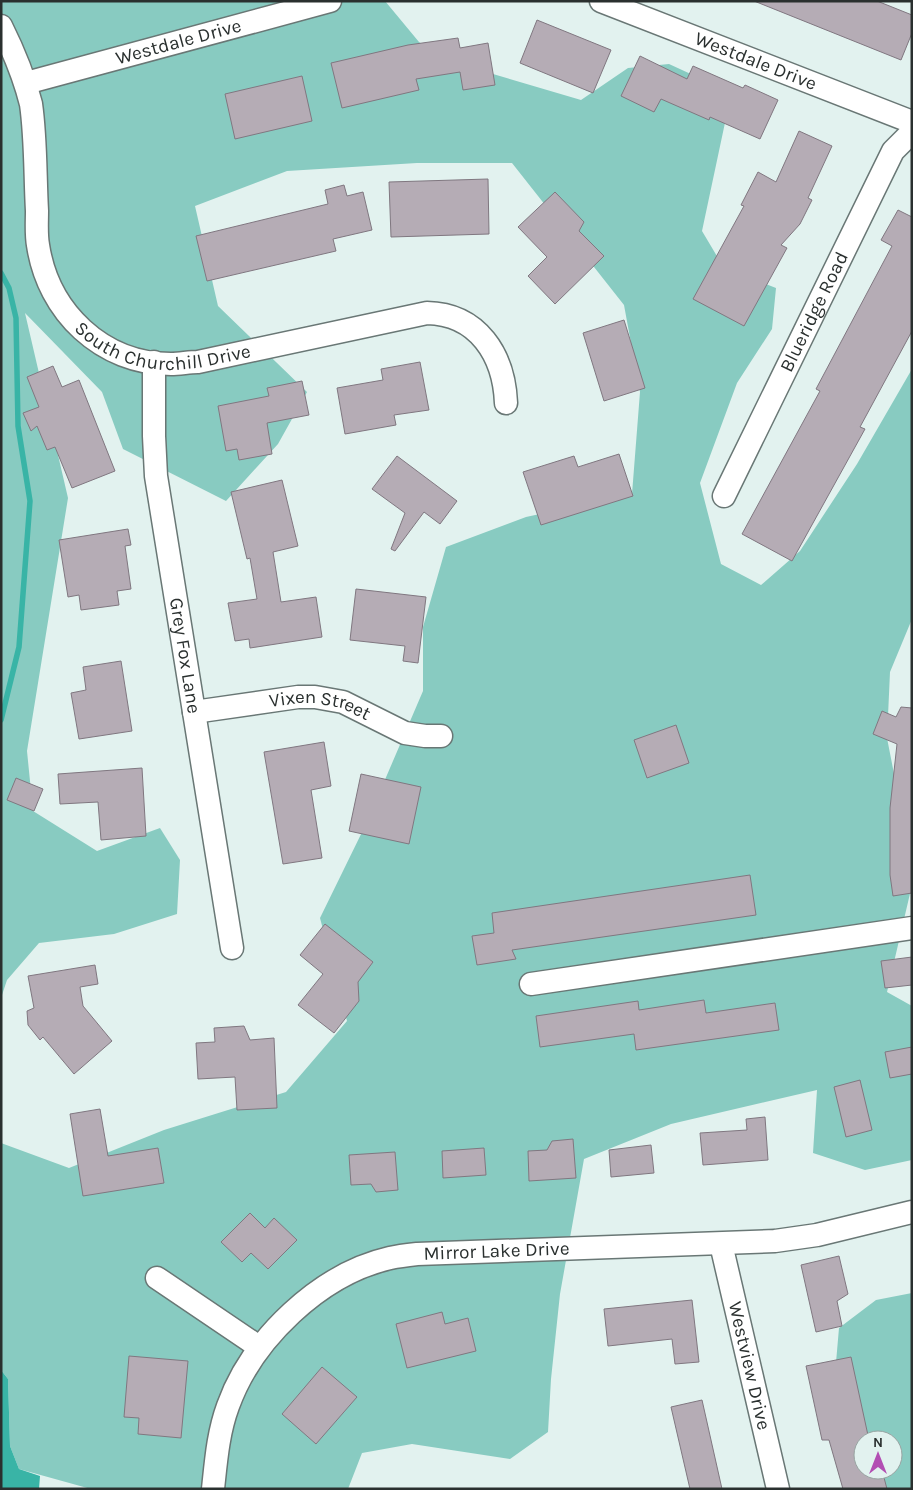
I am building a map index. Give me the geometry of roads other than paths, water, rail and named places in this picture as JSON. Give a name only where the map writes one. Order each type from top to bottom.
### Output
[{"type":"street","name":"Westdale Drive","points":[[26,83],[330,1]]},
{"type":"street","name":"Westdale Drive","points":[[601,1],[912,122]]},
{"type":"street","name":"South Churchill Drive","points":[[1,26],[16,56],[26,83],[33,117],[38,245],[45,273],[56,298],[71,320],[102,346],[127,357],[154,362],[171,364],[198,362],[426,313],[440,314],[453,317],[471,326],[493,352],[502,377],[506,403]]},
{"type":"street","name":"Blueridge Road","points":[[724,496],[893,150],[912,132]]},
{"type":"street","name":"Grey Fox Lane","points":[[154,362],[156,476],[232,948]]},
{"type":"street","name":"Vixen Street","points":[[194,712],[298,697],[315,697],[343,702],[404,733],[441,736]]},
{"type":"street","points":[[531,984],[912,928]]},
{"type":"street","name":"Mirror Lake Drive","points":[[214,1489],[220,1432],[238,1382],[259,1347],[286,1318],[307,1300],[341,1278],[365,1266],[390,1258],[417,1254],[775,1241],[816,1236],[912,1212]]},
{"type":"street","name":"Westview Drive","points":[[721,1244],[778,1489]]},
{"type":"street","points":[[157,1278],[259,1347]]},
{"type":"waterway","points":[[1,273],[9,288],[16,318],[18,426],[30,501],[19,647],[1,720]]}]
